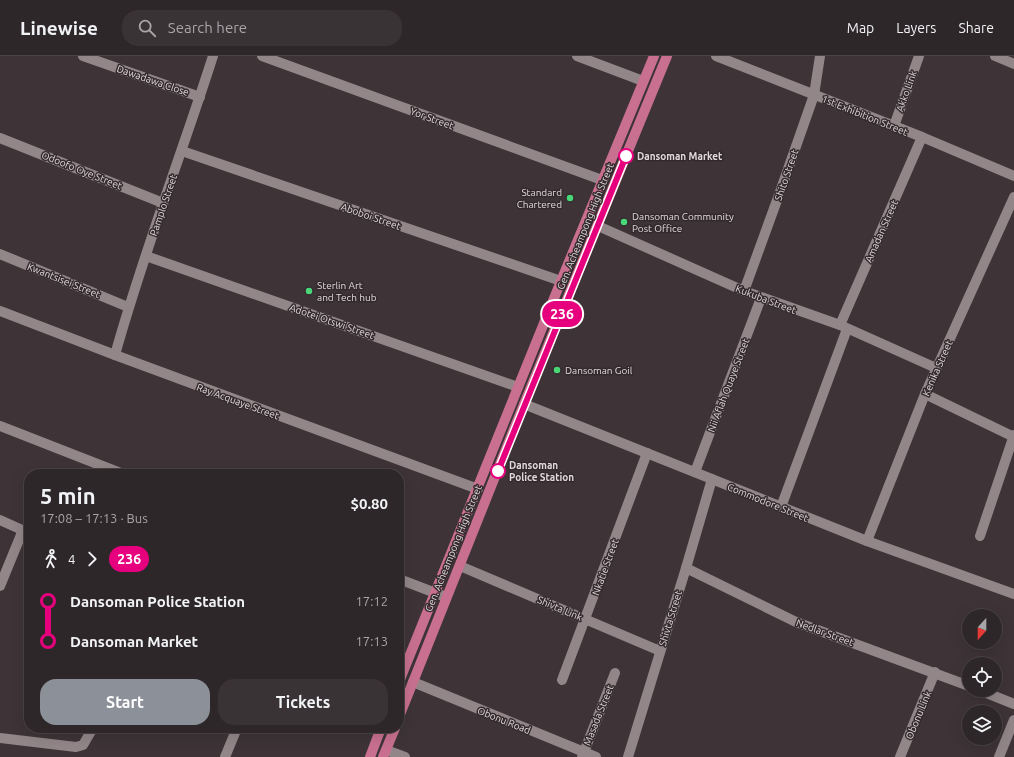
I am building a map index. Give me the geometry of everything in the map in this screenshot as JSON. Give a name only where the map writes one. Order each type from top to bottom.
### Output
[{"type":"main road","name":"Gen. Acheampong High Street","points":[[404,670],[602,180],[654,56]]},
{"type":"main road","name":"Gen. Acheampong High Street","points":[[404,704],[524,404],[667,56]]},
{"type":"main road","points":[[370,757],[379,733]]},
{"type":"main road","points":[[384,753],[392,733]]},
{"type":"street","name":"Dawadawa Close","points":[[83,56],[200,97]]},
{"type":"street","name":"Pamplo Street","points":[[115,356],[128,307],[213,56]]},
{"type":"street","name":"Yor Street","points":[[262,56],[602,180]]},
{"type":"street","points":[[577,56],[643,81]]},
{"type":"street","name":"1st Exhibition Street","points":[[716,56],[894,126],[1014,176]]},
{"type":"street","name":"Shito Street","points":[[744,291],[814,95],[820,56]]},
{"type":"street","name":"Akko Link","points":[[894,126],[919,56]]},
{"type":"street","points":[[995,56],[1014,64]]},
{"type":"street","name":"Odoofo Oye Street","points":[[0,138],[163,203]]},
{"type":"street","name":"Amadan Street","points":[[781,507],[843,327],[922,138]]},
{"type":"street","name":"Aboboi Street","points":[[182,151],[561,281]]},
{"type":"street","name":"Kenika Street","points":[[867,541],[936,368],[1014,197]]},
{"type":"street","name":"Kukuba Street","points":[[598,226],[744,291],[843,327],[936,368]]},
{"type":"street","name":"Kwantsisei Street","points":[[0,254],[128,307]]},
{"type":"street","name":"Adotei Otswi Street","points":[[146,256],[518,387]]},
{"type":"street","name":"Nii Aflah Quaye Street","points":[[695,472],[761,298]]},
{"type":"street","name":"Ray Acquaye Street","points":[[0,312],[115,356],[478,489]]},
{"type":"street","points":[[925,394],[1014,436],[980,536]]},
{"type":"street","name":"Commodore Street","points":[[524,404],[867,541],[1014,594]]},
{"type":"street","points":[[0,426],[110,469]]},
{"type":"street","name":"Nkatie Street","points":[[562,680],[647,453]]},
{"type":"street","name":"Shivta Street","points":[[628,757],[712,479]]},
{"type":"street","points":[[0,520],[24,531]]},
{"type":"street","points":[[0,586],[24,536]]},
{"type":"street","name":"Shivta Link","points":[[460,566],[660,651]]},
{"type":"street","name":"Nedlar Street","points":[[686,568],[796,622],[962,683]]},
{"type":"street","points":[[404,581],[446,597]]},
{"type":"street","name":"Obonu Link","points":[[900,757],[935,672]]},
{"type":"street","name":"Masada Street","points":[[582,755],[615,673]]},
{"type":"street","name":"Obonu Road","points":[[413,682],[582,755],[596,757]]},
{"type":"street","points":[[997,697],[1014,704]]},
{"type":"street","points":[[999,757],[1014,720]]},
{"type":"street","points":[[0,738],[76,747],[83,745],[90,733]]},
{"type":"street","points":[[225,757],[235,733]]},
{"type":"street","points":[[384,753],[405,757]]},
{"type":"bus line","name":"236","points":[[498,471],[626,156]]},
{"type":"place","name":"Dansoman Market","points":[[626,156]]},
{"type":"place","name":"Standard Chartered","points":[[570,198]]},
{"type":"place","name":"Dansoman Community Post Office","points":[[624,222]]},
{"type":"place","name":"Sterlin Art and Tech hub","points":[[309,291]]},
{"type":"place","name":"Dansoman Goil","points":[[557,370]]},
{"type":"place","name":"Dansoman Police Station","points":[[498,471]]}]
